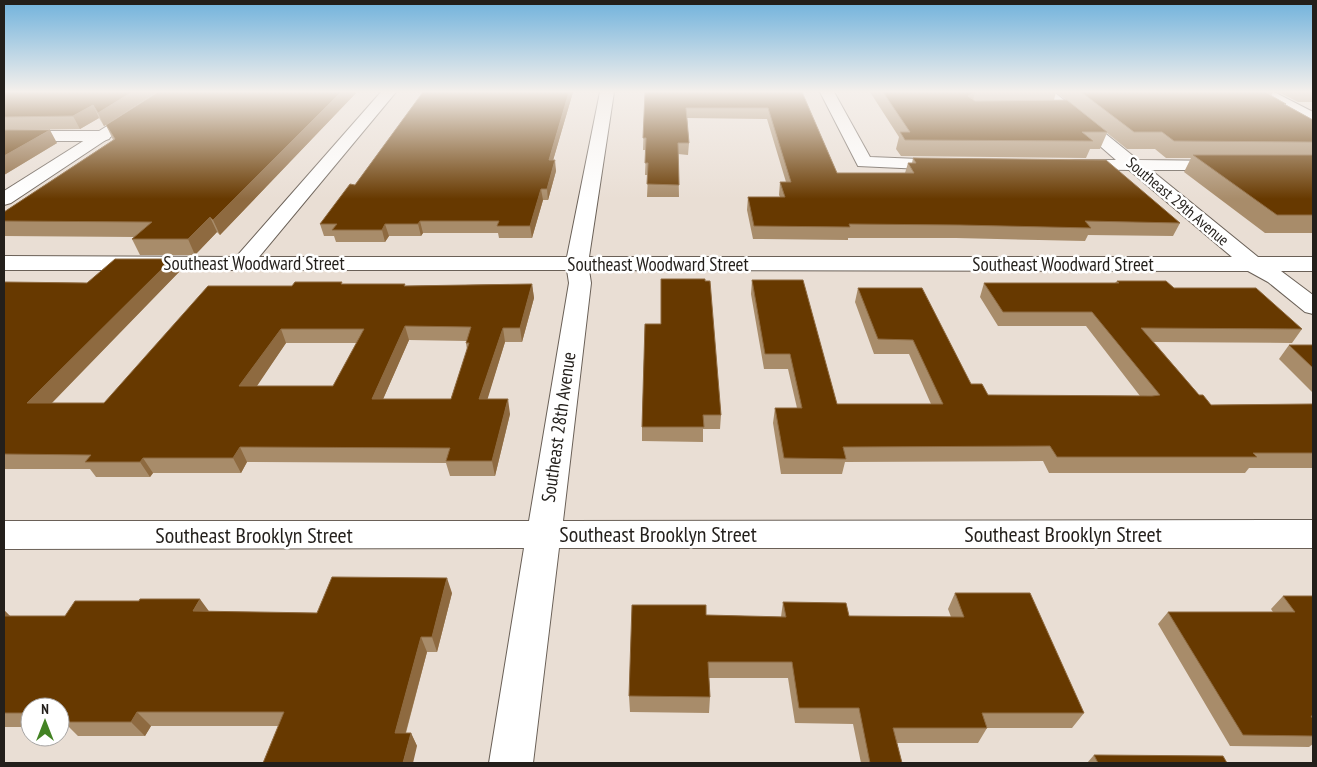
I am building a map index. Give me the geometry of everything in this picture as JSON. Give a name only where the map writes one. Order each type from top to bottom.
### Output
[{"type":"street","points":[[4,199],[116,128]]},
{"type":"street","points":[[242,263],[358,128]]},
{"type":"street","name":"Southeast 28th Avenue","points":[[511,763],[580,282],[577,264],[601,128]]},
{"type":"street","points":[[846,128],[864,162],[960,164]]},
{"type":"street","name":"Southeast 29th Avenue","points":[[1089,128],[1253,264],[1276,277],[1313,307]]},
{"type":"street","points":[[4,136],[104,136]]},
{"type":"street","points":[[1057,164],[1244,164]]},
{"type":"street","name":"Southeast Woodward Street","points":[[4,263],[1313,264]]},
{"type":"street","name":"Southeast Brooklyn Street","points":[[4,535],[1313,534]]},
{"type":"building","points":[[108,128],[305,128],[213,220],[210,217],[188,239],[132,239],[152,222],[4,221],[4,212],[115,139]]},
{"type":"building","points":[[397,128],[558,128],[549,160],[555,160],[547,189],[541,189],[530,226],[497,226],[499,221],[420,221],[418,224],[385,224],[382,230],[332,230],[337,224],[320,224],[350,184],[355,185]]},
{"type":"building","points":[[643,128],[688,128],[689,143],[678,143],[679,185],[647,184],[648,163],[645,163],[646,138],[643,138]]},
{"type":"building","points":[[774,128],[817,128],[837,173],[914,173],[908,163],[916,163],[913,158],[1106,160],[1180,223],[1085,221],[1091,228],[849,224],[850,227],[754,226],[748,197],[785,197],[780,182],[791,182]]},
{"type":"building","points":[[907,128],[1102,128],[1107,132],[1082,132],[1093,141],[905,140],[900,132],[910,132]]},
{"type":"building","points":[[1128,128],[1313,128],[1313,142],[1174,141],[1162,132],[1134,132]]},
{"type":"building","points":[[4,130],[50,130],[4,156]]},
{"type":"building","points":[[1193,155],[1313,155],[1313,215],[1277,215]]},
{"type":"building","points":[[115,259],[172,259],[27,403],[104,403],[208,286],[292,286],[295,282],[405,284],[404,286],[532,284],[520,328],[503,328],[479,399],[508,399],[492,461],[446,461],[450,448],[240,447],[233,458],[143,458],[140,462],[85,462],[91,455],[4,454],[4,282],[87,283]],"holes":[[[405,326],[471,327],[466,343],[469,343],[451,399],[372,399]],[[281,329],[364,329],[333,386],[239,386]]]},
{"type":"building","points":[[661,279],[705,279],[705,281],[710,281],[721,415],[703,415],[704,427],[642,427],[645,324],[661,324]]},
{"type":"building","points":[[752,280],[803,280],[837,404],[943,404],[913,340],[878,339],[858,288],[922,288],[971,384],[982,384],[988,395],[1152,396],[1160,395],[1092,312],[1003,312],[984,283],[1166,281],[1174,288],[1256,288],[1302,329],[1141,328],[1199,395],[1203,395],[1211,405],[1313,404],[1313,453],[1253,453],[1257,457],[1057,457],[1050,446],[843,447],[846,459],[784,458],[775,408],[802,408],[790,354],[765,354]]},
{"type":"building","points":[[1289,345],[1313,345],[1313,368]]},
{"type":"building","points":[[332,577],[447,578],[432,637],[421,637],[395,733],[411,733],[403,763],[263,763],[284,712],[137,712],[131,722],[70,722],[70,697],[20,697],[20,713],[4,713],[4,616],[65,616],[75,601],[139,601],[140,599],[200,599],[193,611],[317,613]]},
{"type":"building","points":[[955,593],[1030,593],[1084,713],[982,713],[987,728],[893,728],[902,763],[870,763],[859,708],[799,708],[792,662],[708,662],[710,697],[629,696],[632,605],[706,605],[706,615],[786,617],[783,602],[846,603],[849,616],[964,617]]},
{"type":"building","points":[[1283,596],[1313,596],[1313,716],[1311,716],[1313,719],[1313,736],[1243,735],[1168,612],[1295,612]]},
{"type":"building","points":[[1094,755],[1223,756],[1227,763],[1098,763]]}]
